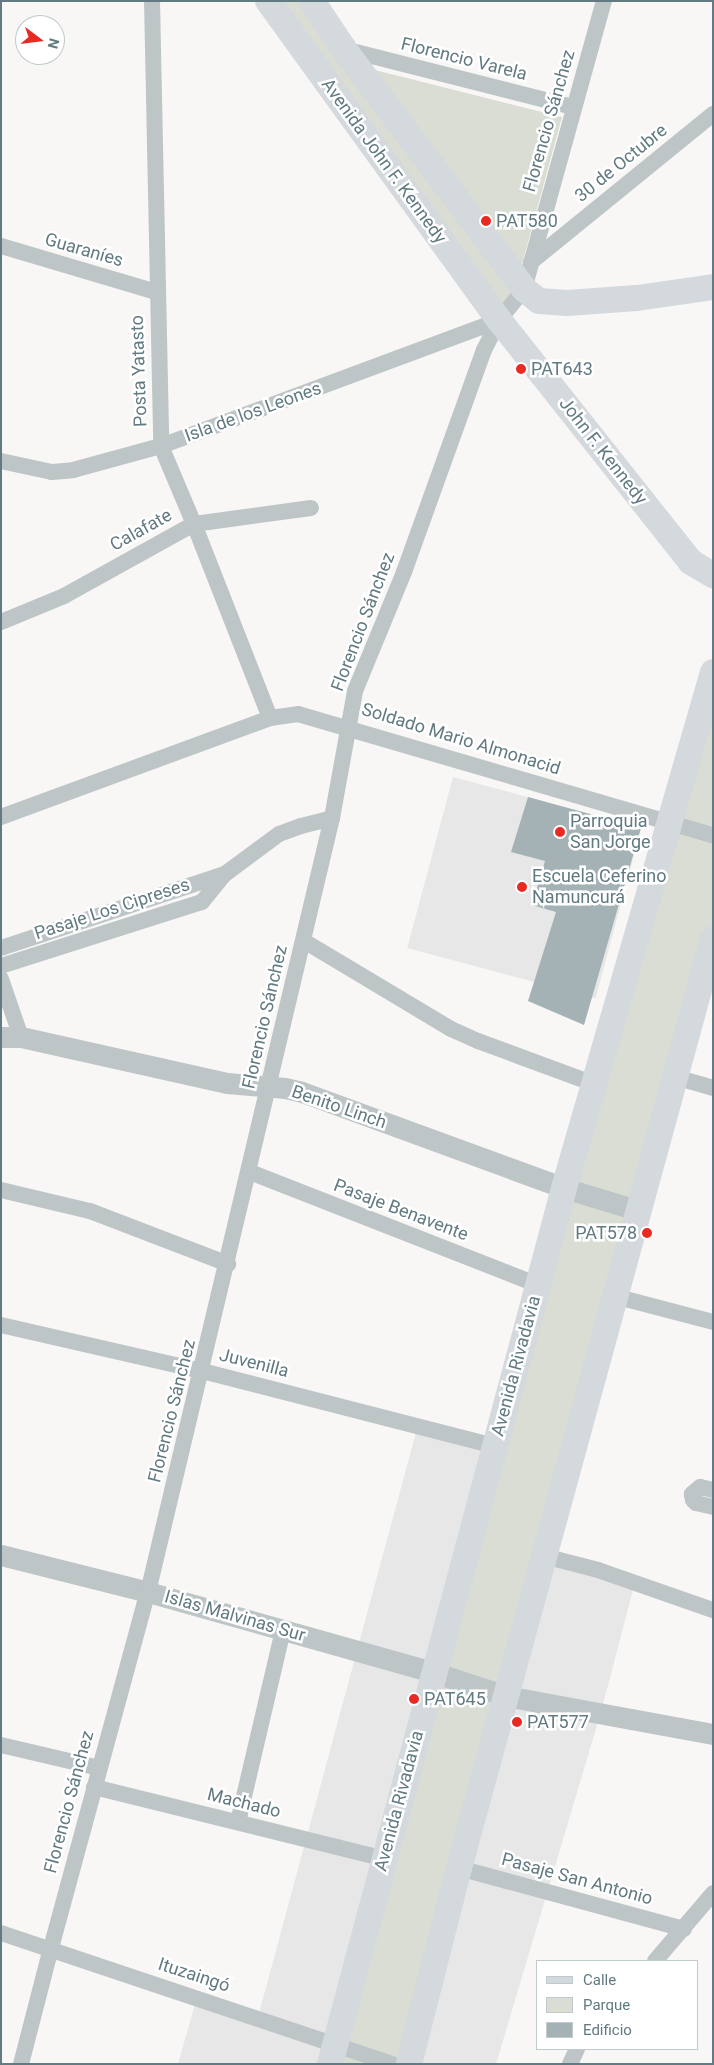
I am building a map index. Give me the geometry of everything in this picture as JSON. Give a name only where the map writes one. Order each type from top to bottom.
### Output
[{"type":"main road","name":"Avenida John F. Kennedy","points":[[268,1],[499,320]]},
{"type":"main road","name":"Avenida John F. Kennedy","points":[[312,1],[344,49],[531,295]]},
{"type":"main road","points":[[531,295],[567,303],[637,298],[713,288]]},
{"type":"main road","name":"John F. Kennedy","points":[[499,320],[691,562],[713,575]]},
{"type":"main road","name":"Avenida Rivadavia","points":[[332,2054],[564,1188],[713,672]]},
{"type":"main road","points":[[409,2064],[459,1868],[637,1210],[713,939]]},
{"type":"street","name":"Posta Yatasto","points":[[152,1],[156,292],[161,446],[194,524],[270,718]]},
{"type":"street","name":"Florencio Sánchez","points":[[21,2064],[148,1592],[304,941],[332,818],[356,691],[404,572],[484,350],[499,320],[531,295],[531,262],[604,1]]},
{"type":"street","name":"Florencio Varela","points":[[344,49],[574,107]]},
{"type":"street","name":"30 de Octubre","points":[[531,262],[713,114]]},
{"type":"street","name":"Guaraníes","points":[[1,246],[156,292]]},
{"type":"street","name":"Isla de los Leones","points":[[1,461],[52,472],[72,470],[161,446],[499,320]]},
{"type":"street","name":"Calafate","points":[[1,622],[64,596],[194,524],[312,508]]},
{"type":"street","name":"Soldado Mario Almonacid","points":[[1,817],[270,718],[298,714],[348,727],[713,835]]},
{"type":"street","name":"Pasaje Los Cipreses","points":[[1,966],[202,902],[226,874],[280,834],[332,818]]},
{"type":"street","name":"Pasaje Los Cipreses","points":[[1,948],[226,874]]},
{"type":"street","points":[[304,941],[450,1029],[594,1084]]},
{"type":"street","points":[[1,979],[11,1037]]},
{"type":"street","name":"Benito Linch","points":[[11,1037],[227,1083],[302,1092],[564,1188],[637,1210]]},
{"type":"street","points":[[675,1077],[713,1088]]},
{"type":"street","name":"Pasaje Benavente","points":[[250,1172],[538,1285]]},
{"type":"street","points":[[1,1190],[90,1211],[228,1264]]},
{"type":"street","points":[[614,1296],[713,1322]]},
{"type":"street","name":"Juvenilla","points":[[1,1326],[202,1370],[495,1446]]},
{"type":"street","points":[[713,1490],[700,1487],[692,1494],[693,1500],[696,1503],[713,1507]]},
{"type":"street","name":"Islas Malvinas Sur","points":[[1,1555],[148,1592],[433,1672],[506,1696],[713,1734]]},
{"type":"street","points":[[544,1556],[598,1570],[713,1610]]},
{"type":"street","points":[[238,1822],[283,1630]]},
{"type":"street","points":[[1,1745],[100,1768]]},
{"type":"street","name":"Machado","points":[[94,1787],[384,1859]]},
{"type":"street","name":"Pasaje San Antonio","points":[[459,1868],[684,1929]]},
{"type":"street","points":[[656,1960],[713,1893]]},
{"type":"street","name":"Ituzaingó","points":[[1,1934],[51,1948],[332,2054],[373,2057],[392,2064]]},
{"type":"street","points":[[570,2064],[577,2050]]},
{"type":"shaded area","name":"Escuela Ceferino Namuncurá","points":[[453,777],[641,827],[596,998],[407,948]]},
{"type":"shaded area","points":[[418,1425],[495,1446],[544,1556],[635,1582],[601,1712],[496,2064],[178,2064],[197,1997],[258,2017]]},
{"type":"green space","points":[[268,1],[312,1],[524,289],[499,320]]},
{"type":"green space","points":[[371,69],[562,117],[521,268]]},
{"type":"green space","points":[[713,672],[713,939],[409,2064],[330,2064]]},
{"type":"building","points":[[528,797],[641,828],[584,1025],[528,1001],[556,912],[532,905],[545,861],[511,852]]},
{"type":"place","name":"PAT580","points":[[486,221]]},
{"type":"place","name":"PAT643","points":[[521,369]]},
{"type":"place","name":"Parroquia San Jorge","points":[[560,832]]},
{"type":"place","name":"Escuela Ceferino Namuncurá","points":[[522,887]]},
{"type":"place","name":"PAT578","points":[[647,1233]]},
{"type":"place","name":"PAT645","points":[[414,1699]]},
{"type":"place","name":"PAT577","points":[[517,1722]]}]
